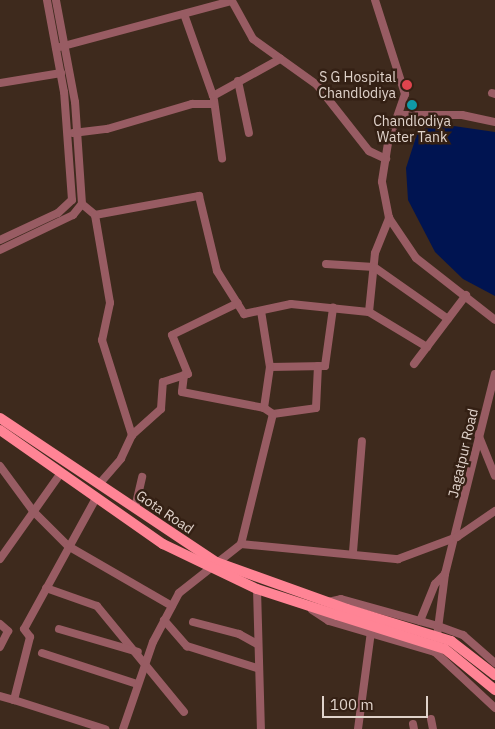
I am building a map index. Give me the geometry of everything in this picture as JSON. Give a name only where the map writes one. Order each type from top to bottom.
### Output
[{"type":"main road","name":"Gota Road","points":[[0,418],[135,508],[212,565],[347,609],[451,640],[495,675]]},
{"type":"main road","name":"Gota Road","points":[[0,430],[95,500],[257,589],[310,608],[445,649],[495,690]]},
{"type":"street","points":[[0,240],[71,203],[69,133],[61,73],[47,0]]},
{"type":"street","points":[[0,250],[73,215],[82,204],[78,132],[66,45],[56,0]]},
{"type":"street","points":[[375,0],[405,94],[386,159],[382,182],[389,218],[416,258],[466,295],[495,320]]},
{"type":"street","points":[[56,48],[232,1],[253,40],[317,85],[369,151],[386,159]]},
{"type":"street","points":[[184,14],[214,100],[222,158]]},
{"type":"street","points":[[69,133],[107,129],[192,104],[214,100],[238,81],[280,59]]},
{"type":"street","points":[[0,83],[61,73]]},
{"type":"street","points":[[238,81],[249,133]]},
{"type":"street","points":[[400,116],[462,115],[495,122]]},
{"type":"street","points":[[95,215],[198,196],[216,271],[244,314],[291,304],[369,312],[427,346]]},
{"type":"street","points":[[82,204],[95,215],[110,303],[102,340],[132,436]]},
{"type":"street","points":[[369,312],[374,267],[389,218]]},
{"type":"street","points":[[326,264],[374,267],[448,319]]},
{"type":"street","points":[[414,364],[466,295]]},
{"type":"street","points":[[99,484],[121,459],[132,436],[161,409],[164,382],[188,374],[172,335],[238,304]]},
{"type":"street","points":[[270,367],[325,366],[333,308]]},
{"type":"street","points":[[261,311],[270,367],[264,408]]},
{"type":"street","points":[[184,375],[182,392],[264,408],[274,414],[316,408],[318,366]]},
{"type":"street","name":"Jagatpur Road","points":[[445,574],[457,537],[478,434],[495,374]]},
{"type":"street","points":[[123,729],[146,661],[164,620],[179,593],[212,565],[241,544],[274,414]]},
{"type":"street","points":[[478,434],[495,476]]},
{"type":"street","points":[[353,552],[362,441]]},
{"type":"street","points":[[0,466],[33,511],[68,546],[172,606]]},
{"type":"street","points":[[0,559],[61,474]]},
{"type":"street","points":[[135,508],[142,477]]},
{"type":"street","points":[[14,700],[30,637],[24,629],[95,500]]},
{"type":"street","points":[[241,544],[353,552],[398,559],[457,537],[495,511]]},
{"type":"street","points":[[420,621],[435,584],[445,574]]},
{"type":"street","points":[[436,652],[445,574]]},
{"type":"street","points":[[46,588],[97,606],[146,661],[184,712]]},
{"type":"street","points":[[257,589],[257,668],[261,729]]},
{"type":"street","points":[[328,602],[341,600],[438,626],[463,636],[495,663]]},
{"type":"street","points":[[310,608],[329,621],[436,652],[495,708]]},
{"type":"street","points":[[164,620],[187,646],[257,668]]},
{"type":"street","points":[[193,622],[239,634],[257,644]]},
{"type":"street","points":[[0,624],[8,631],[0,647]]},
{"type":"street","points":[[59,629],[138,652]]},
{"type":"street","points":[[358,729],[371,632]]},
{"type":"street","points":[[42,653],[137,684]]},
{"type":"street","points":[[0,696],[105,729]]},
{"type":"street","points":[[431,719],[433,729]]},
{"type":"shaded area","points":[[433,123],[495,132],[495,296],[463,279],[435,252],[408,200],[406,168],[417,134]]},
{"type":"place","name":"S G Hospital Chandlodiya","points":[[407,85]]},
{"type":"place","name":"Chandlodiya Water Tank","points":[[412,105]]}]
